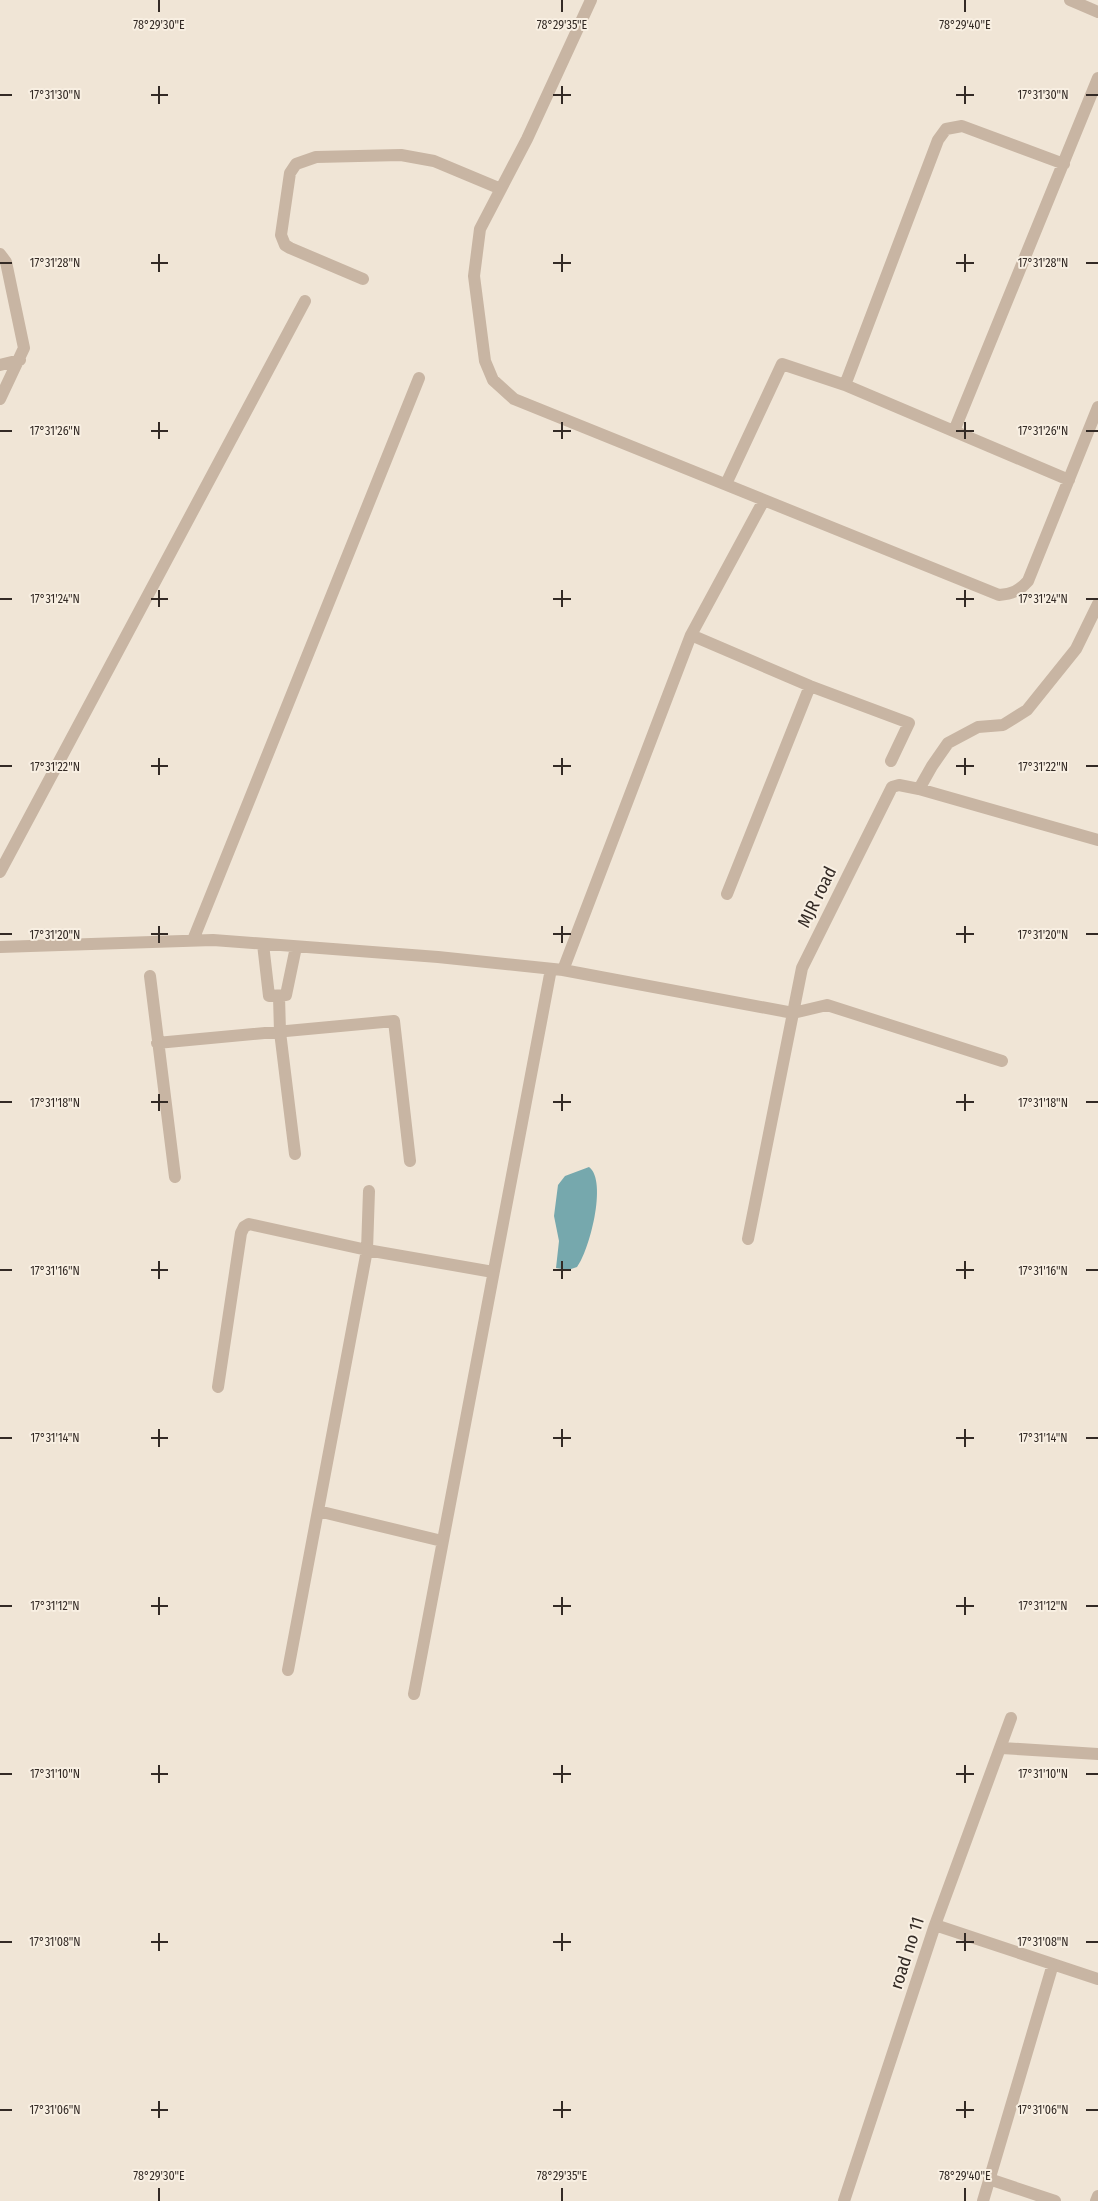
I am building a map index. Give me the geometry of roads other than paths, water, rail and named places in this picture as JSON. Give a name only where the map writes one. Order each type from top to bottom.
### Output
[{"type":"street","points":[[591,0],[527,139],[480,229],[474,276],[486,360],[493,380],[514,399],[987,591],[1005,595],[1020,590],[1028,582],[1098,407]]},
{"type":"street","points":[[1070,0],[1098,12]]},
{"type":"street","points":[[954,431],[1098,78]]},
{"type":"street","points":[[845,385],[938,140],[946,129],[962,126],[1064,164]]},
{"type":"street","points":[[363,279],[290,248],[282,240],[281,235],[290,173],[296,164],[316,157],[401,155],[434,161],[501,188]]},
{"type":"street","points":[[0,254],[6,262],[24,341],[24,353],[0,400]]},
{"type":"street","points":[[0,872],[305,301]]},
{"type":"street","points":[[0,365],[20,360]]},
{"type":"street","points":[[726,484],[782,364],[845,385],[1070,480]]},
{"type":"street","points":[[194,940],[419,378]]},
{"type":"street","points":[[414,1694],[493,1272],[557,970],[691,635],[764,500]]},
{"type":"street","points":[[919,789],[948,743],[978,727],[1003,725],[1026,710],[1076,649],[1098,604]]},
{"type":"street","points":[[691,635],[810,686],[909,723],[891,761]]},
{"type":"street","points":[[727,894],[810,686]]},
{"type":"street","name":"MJR road","points":[[748,1239],[802,968],[887,793],[892,787],[899,786],[919,789],[1098,840]]},
{"type":"street","points":[[0,947],[194,940],[438,957],[557,970],[793,1013],[827,1005],[1002,1061]]},
{"type":"street","points":[[263,944],[269,996],[286,996],[296,947]]},
{"type":"street","points":[[150,976],[175,1177]]},
{"type":"street","points":[[279,996],[280,1032],[295,1154]]},
{"type":"street","points":[[158,1043],[394,1021],[410,1160]]},
{"type":"street","points":[[288,1670],[367,1250],[369,1191]]},
{"type":"street","points":[[218,1387],[244,1227],[249,1224],[367,1250],[493,1272]]},
{"type":"street","points":[[318,1511],[442,1541]]},
{"type":"street","name":"road no 11","points":[[844,2201],[935,1925],[972,1821],[1002,1748],[1012,1718]]},
{"type":"street","points":[[1002,1748],[1098,1754]]},
{"type":"street","points":[[935,1925],[1098,1979]]},
{"type":"street","points":[[983,2201],[1053,1964]]},
{"type":"street","points":[[989,2179],[1055,2201]]},
{"type":"street","points":[[1096,2201],[1098,2196]]},
{"type":"water","points":[[589,1167],[594,1175],[597,1186],[597,1201],[587,1247],[577,1267],[568,1270],[556,1268],[559,1241],[554,1216],[558,1185],[565,1176]]}]
